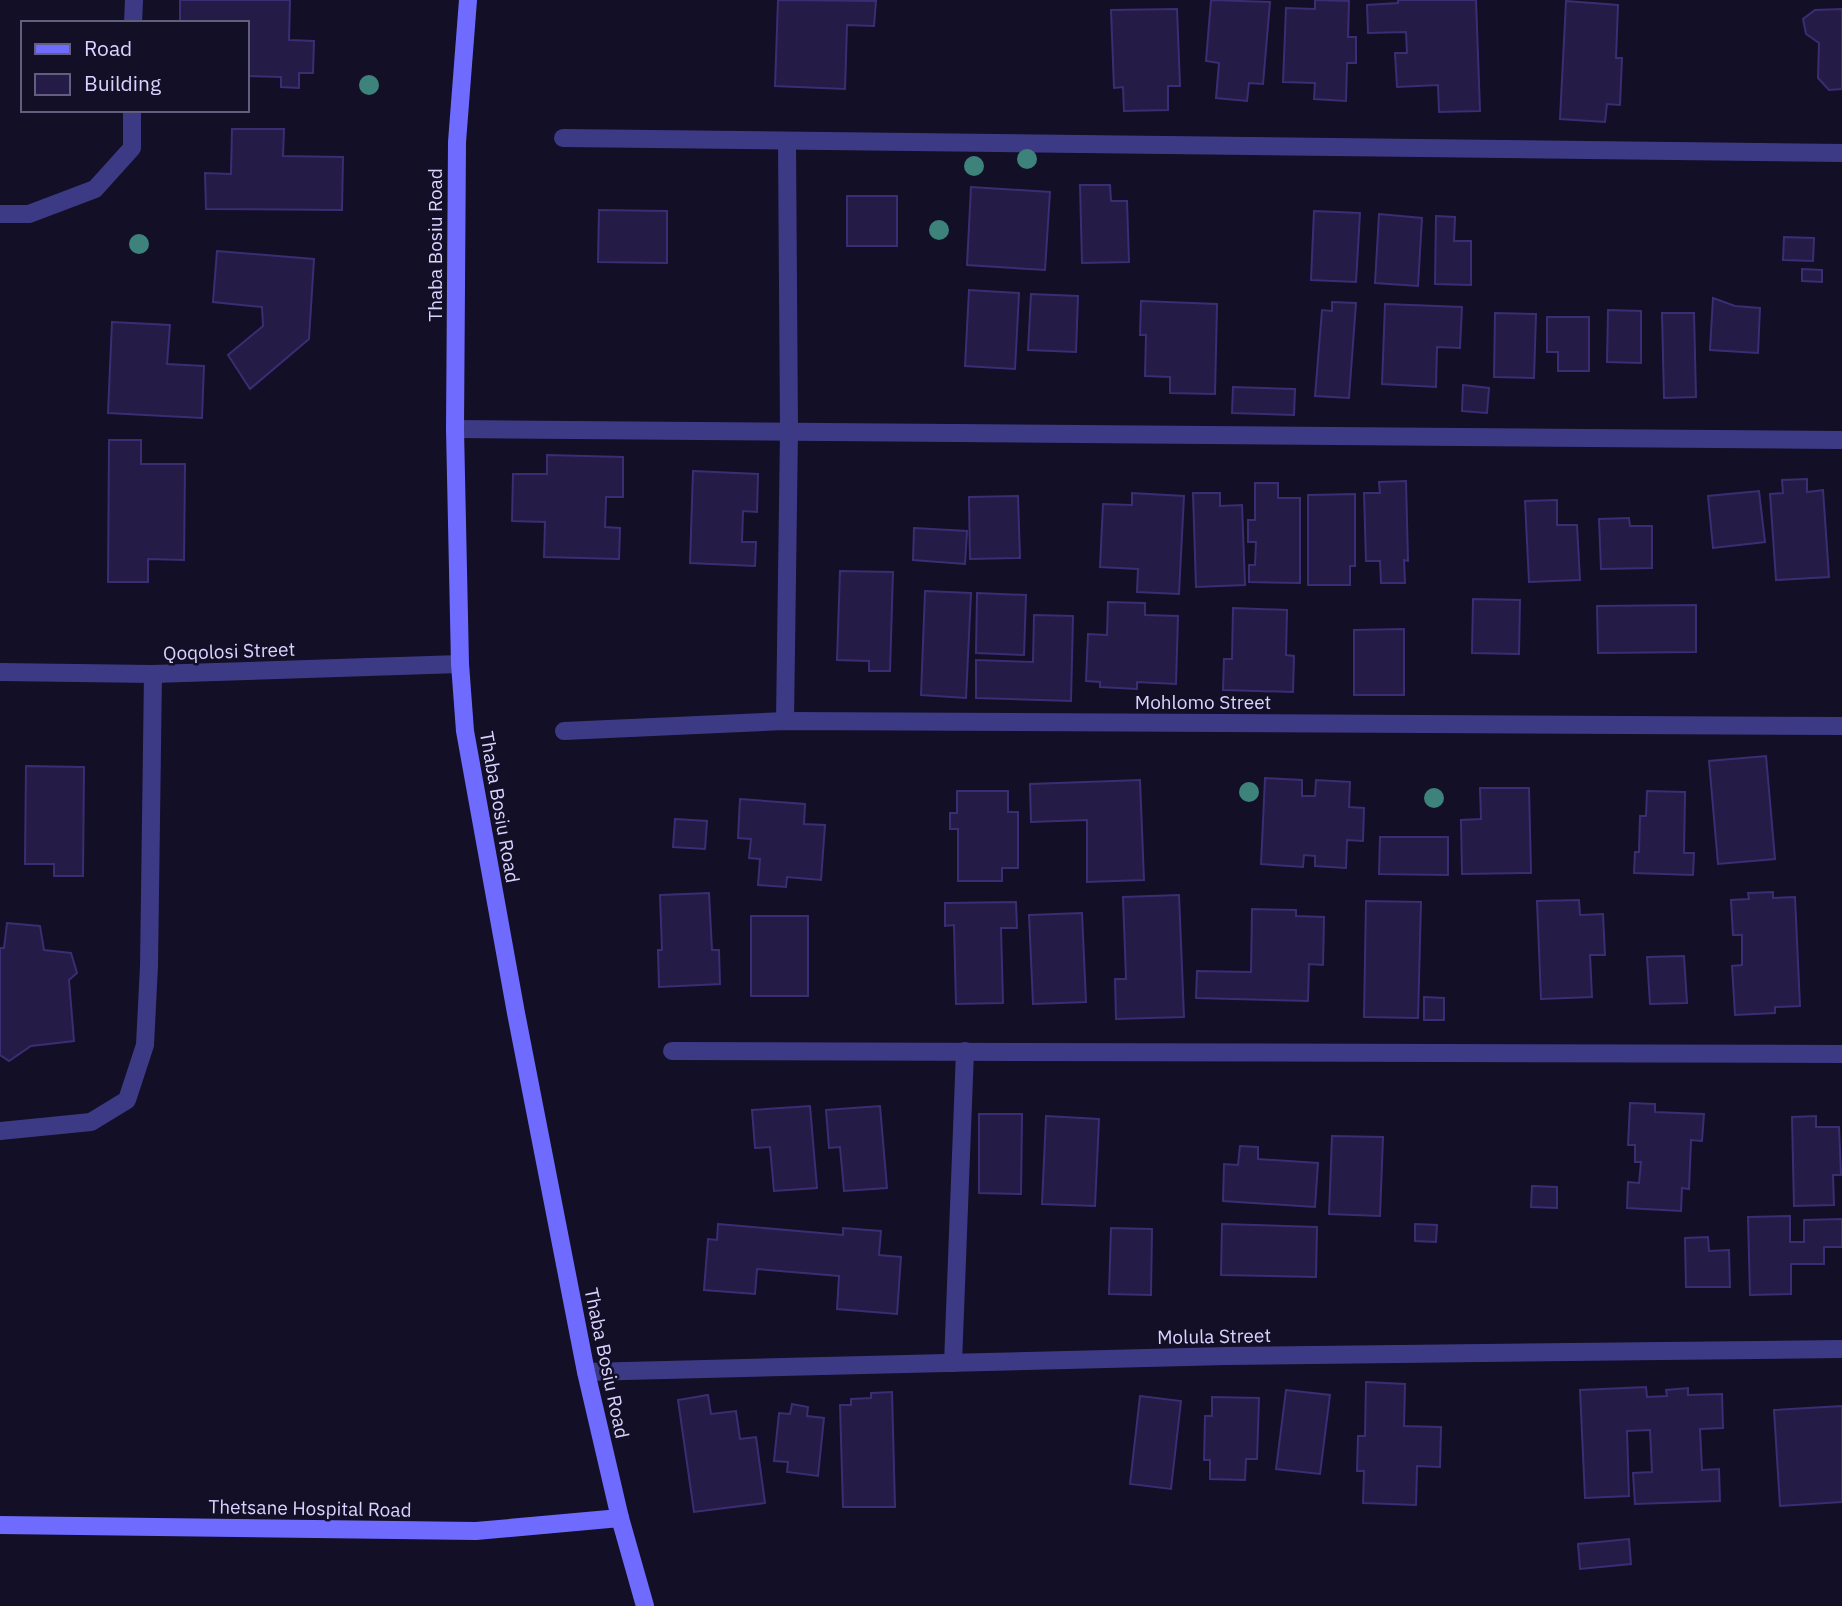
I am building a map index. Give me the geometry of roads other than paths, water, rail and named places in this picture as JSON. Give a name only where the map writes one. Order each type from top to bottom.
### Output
[{"type":"street","points":[[133,21],[134,0]]},
{"type":"street","name":"Thaba Bosiu Road","points":[[468,0],[457,142],[455,429],[460,664],[465,731],[516,1013],[586,1371],[620,1518],[645,1606]]},
{"type":"street","points":[[0,214],[29,214],[95,189],[132,148],[132,112]]},
{"type":"street","points":[[564,138],[1842,153]]},
{"type":"street","points":[[785,721],[789,431],[787,141]]},
{"type":"street","points":[[455,429],[1842,440]]},
{"type":"street","name":"Qoqolosi Street","points":[[0,672],[153,674],[460,664]]},
{"type":"street","points":[[0,1131],[91,1122],[127,1100],[145,1045],[149,966],[153,674]]},
{"type":"street","name":"Mohlomo Street","points":[[564,731],[785,721],[1842,726]]},
{"type":"street","points":[[672,1051],[1842,1054]]},
{"type":"street","points":[[953,1363],[965,1051]]},
{"type":"street","name":"Molula Street","points":[[586,1371],[1227,1356],[1842,1349]]},
{"type":"street","name":"Thetsane Hospital Road","points":[[0,1525],[477,1531],[620,1518]]}]
